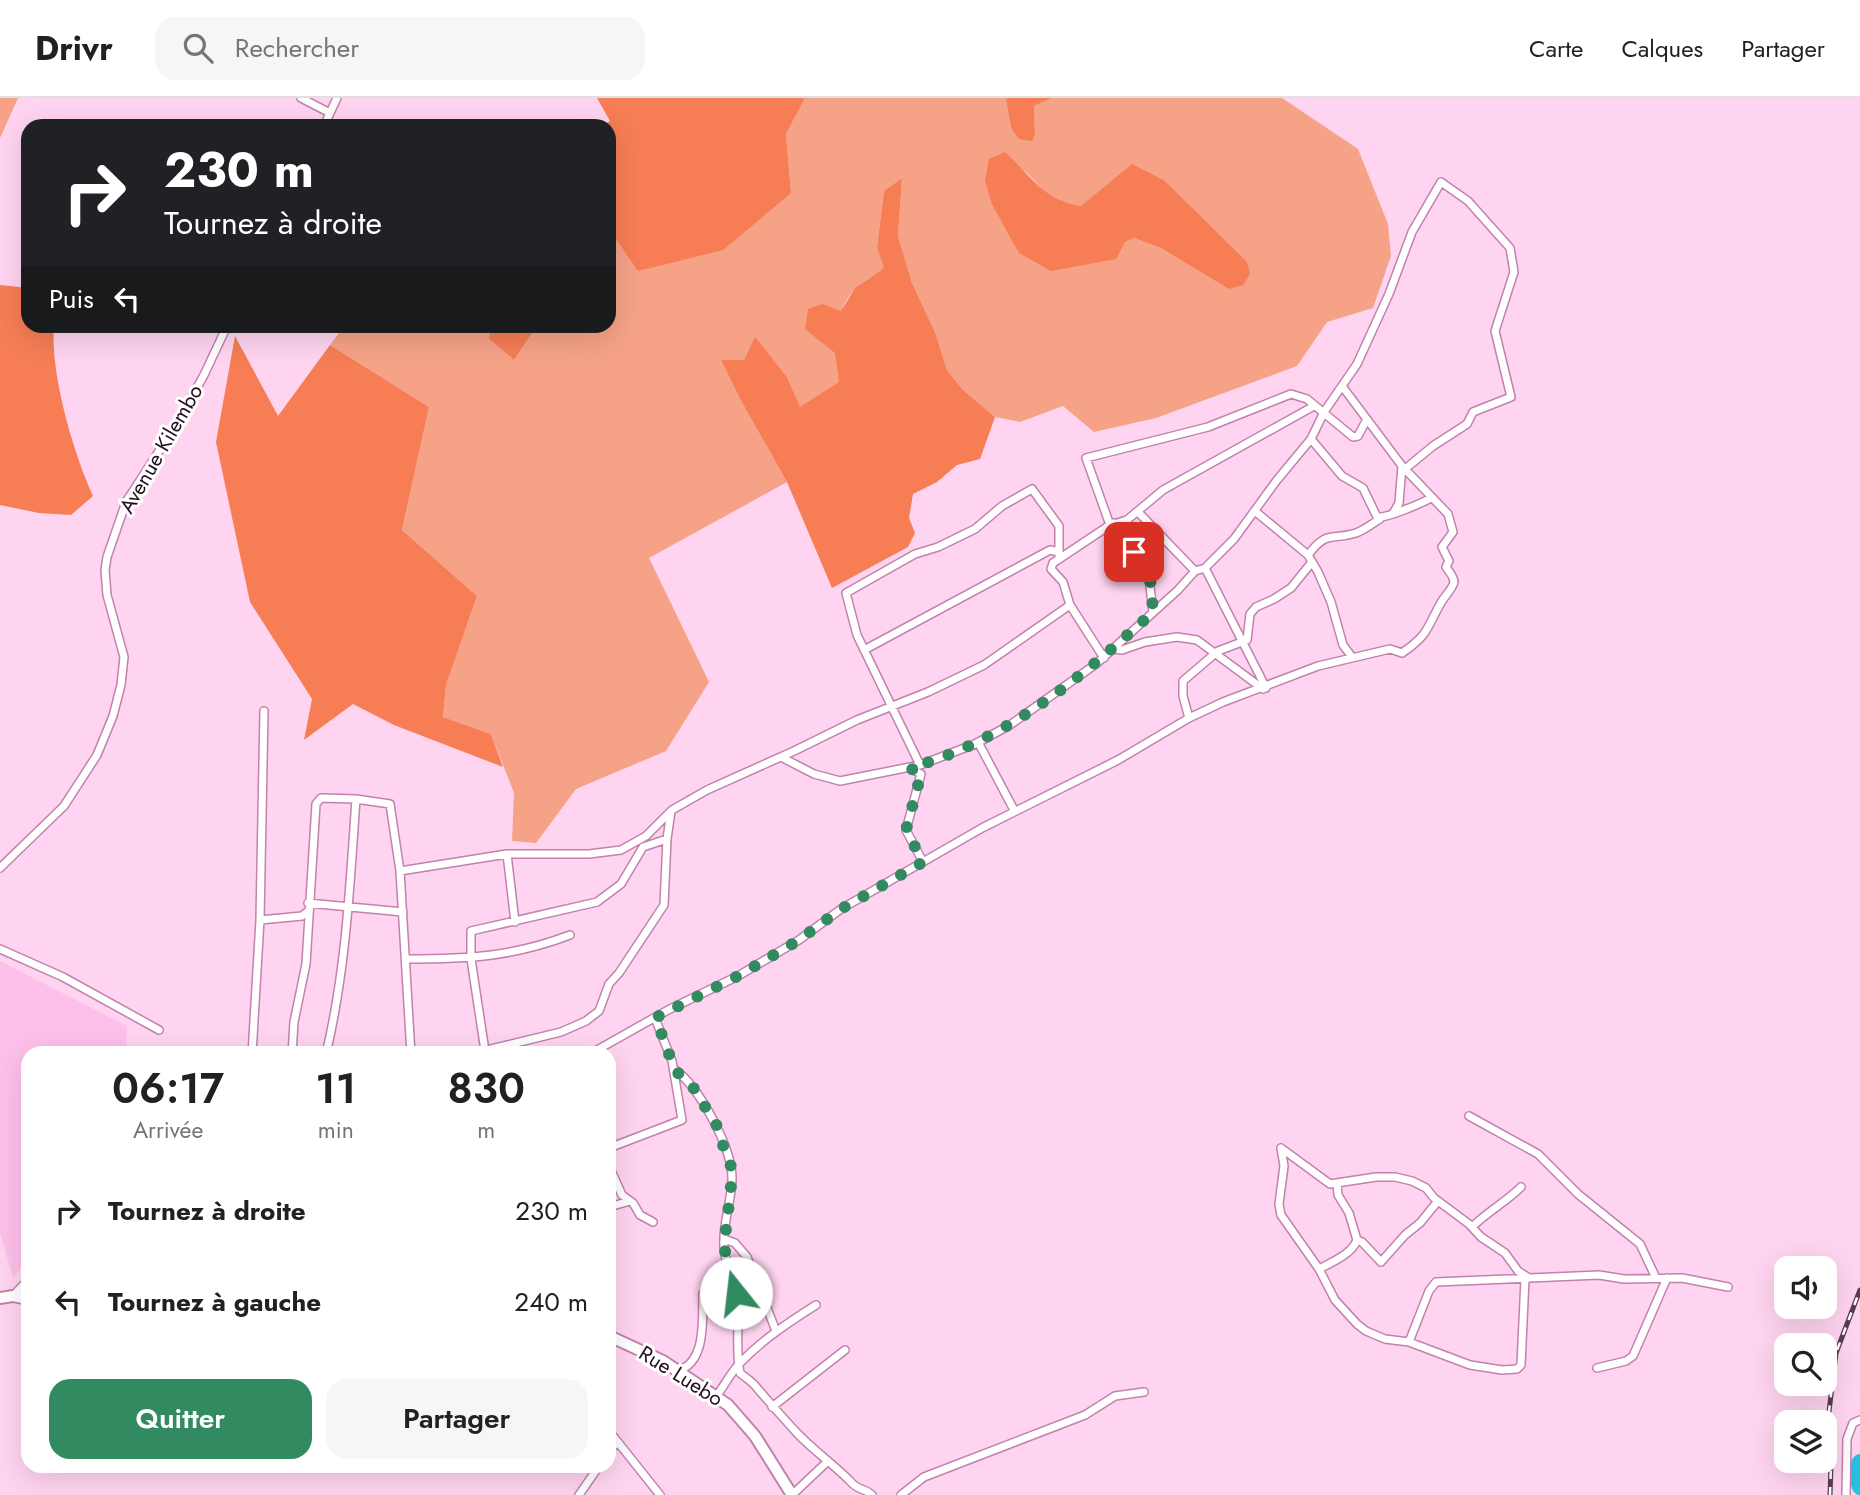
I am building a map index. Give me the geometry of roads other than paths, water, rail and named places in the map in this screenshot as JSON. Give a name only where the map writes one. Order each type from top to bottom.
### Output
[{"type":"street","points":[[301,98],[330,113]]},
{"type":"street","points":[[327,119],[337,98]]},
{"type":"street","points":[[781,757],[814,774],[840,781],[920,765],[978,742],[1052,696],[1104,657],[1178,590],[1195,571],[1205,568],[1234,539],[1311,439],[1324,412],[1357,365],[1412,232],[1441,182],[1468,201],[1510,248],[1514,272],[1495,331],[1511,397],[1472,412],[1467,424],[1404,468],[1399,503],[1394,512]]},
{"type":"street","name":"Avenue Kilembo","points":[[0,867],[64,806],[97,755],[113,716],[121,685],[124,657],[107,595],[104,570],[107,557],[126,502],[178,422],[224,333]]},
{"type":"street","points":[[604,1046],[738,976],[799,940],[841,909],[1014,810],[1118,760],[1189,718],[1223,702],[1318,666],[1390,649],[1402,653],[1420,641],[1453,584],[1442,547],[1453,530],[1448,514],[1404,468],[1342,386]]},
{"type":"street","points":[[1153,612],[1145,562],[1112,524],[1086,458],[1208,427],[1292,394],[1307,399],[1353,437],[1358,436],[1367,419]]},
{"type":"street","points":[[1104,657],[1070,605],[1063,582],[1051,569],[1059,555],[1112,524],[1127,520],[1163,490],[1314,406]]},
{"type":"street","points":[[1311,439],[1342,476],[1363,488],[1380,519]]},
{"type":"street","points":[[920,765],[857,635],[846,593],[915,554],[938,547],[975,529],[1002,506],[1032,489],[1059,526],[1059,555]]},
{"type":"street","points":[[1189,718],[1183,696],[1183,681],[1214,653],[1244,642],[1249,635],[1250,614],[1256,607],[1291,588],[1317,544],[1327,537],[1357,533],[1394,512],[1415,508],[1432,498]]},
{"type":"street","points":[[1138,512],[1195,571]]},
{"type":"street","points":[[1256,512],[1310,558],[1334,610],[1336,627],[1343,645],[1352,657]]},
{"type":"street","points":[[864,650],[1050,550],[1059,555]]},
{"type":"street","points":[[1205,568],[1244,642],[1264,688]]},
{"type":"street","points":[[400,871],[507,854],[589,854],[621,850],[646,836],[671,810],[734,777],[984,665],[1070,605]]},
{"type":"street","points":[[1113,649],[1122,650],[1145,642],[1177,637],[1197,640],[1264,688]]},
{"type":"street","points":[[252,1046],[260,920],[264,711]]},
{"type":"street","points":[[978,742],[1014,810]]},
{"type":"street","points":[[910,768],[921,774],[906,830],[923,862]]},
{"type":"street","points":[[292,1046],[294,1022],[306,964],[307,912],[317,800],[321,798],[390,804],[400,871],[411,1046]]},
{"type":"street","points":[[328,1046],[337,1005],[349,908],[356,799]]},
{"type":"street","points":[[504,1046],[561,1031],[586,1021],[599,1011],[604,992],[664,905],[671,810]]},
{"type":"street","points":[[484,1046],[471,958],[471,931],[597,902],[621,884],[643,847],[667,839]]},
{"type":"street","points":[[507,854],[515,922]]},
{"type":"street","points":[[308,903],[403,912]]},
{"type":"street","points":[[260,920],[302,916],[307,912]]},
{"type":"street","points":[[407,959],[471,958],[526,949],[570,935]]},
{"type":"street","points":[[0,949],[63,977],[159,1030]]},
{"type":"street","points":[[616,1145],[680,1122],[682,1118],[674,1069],[655,1018]]},
{"type":"street","points":[[674,1069],[693,1087],[717,1126],[730,1160],[731,1194],[724,1239],[725,1255],[737,1302],[740,1373],[756,1386],[798,1434],[857,1489],[868,1491],[872,1495]]},
{"type":"street","points":[[681,1103],[685,1091],[693,1087]]},
{"type":"street","points":[[1469,1116],[1538,1154],[1578,1194],[1640,1244],[1656,1278]]},
{"type":"street","points":[[1281,1149],[1325,1181],[1337,1184],[1376,1177],[1395,1177],[1426,1188],[1481,1237],[1505,1253],[1527,1279],[1521,1365],[1517,1369],[1503,1370],[1470,1365],[1409,1342],[1385,1339],[1366,1331],[1335,1300],[1319,1269],[1281,1215],[1279,1204],[1284,1166],[1281,1149]]},
{"type":"street","points":[[616,1182],[622,1195],[640,1215],[653,1222]]},
{"type":"street","points":[[1319,1269],[1343,1255],[1357,1240],[1349,1213],[1337,1193],[1337,1184]]},
{"type":"street","points":[[1472,1227],[1521,1187]]},
{"type":"street","points":[[616,1205],[630,1201]]},
{"type":"street","points":[[1357,1240],[1382,1262],[1438,1201]]},
{"type":"street","points":[[724,1239],[735,1243],[747,1257],[776,1331]]},
{"type":"street","points":[[1409,1342],[1429,1291],[1436,1282],[1599,1276],[1624,1279],[1696,1279],[1728,1287]]},
{"type":"street","points":[[1597,1368],[1626,1361],[1633,1356],[1667,1278]]},
{"type":"street","points":[[13,1296],[21,1287]]},
{"type":"street","points":[[676,1371],[691,1365],[696,1354],[701,1335],[703,1294]]},
{"type":"street","points":[[0,1298],[21,1298]]},
{"type":"street","points":[[717,1395],[739,1364],[776,1331],[816,1305]]},
{"type":"street","name":"Rue Luebo","points":[[616,1339],[648,1352],[717,1395],[755,1436],[792,1495]]},
{"type":"street","points":[[772,1407],[845,1350]]},
{"type":"street","points":[[901,1495],[924,1477],[1085,1415],[1115,1396],[1143,1392]]},
{"type":"street","points":[[1846,1495],[1847,1439],[1853,1423],[1860,1420]]},
{"type":"street","points":[[617,1443],[660,1495]]},
{"type":"street","points":[[792,1495],[828,1461]]},
{"type":"street","points":[[579,1495],[594,1473]]},
{"type":"waterway","points":[[1860,1462],[1855,1472],[1860,1487]]},
{"type":"railway","points":[[1829,1410],[1836,1353],[1860,1290]]},
{"type":"railway","points":[[1830,1495],[1831,1473]]}]
